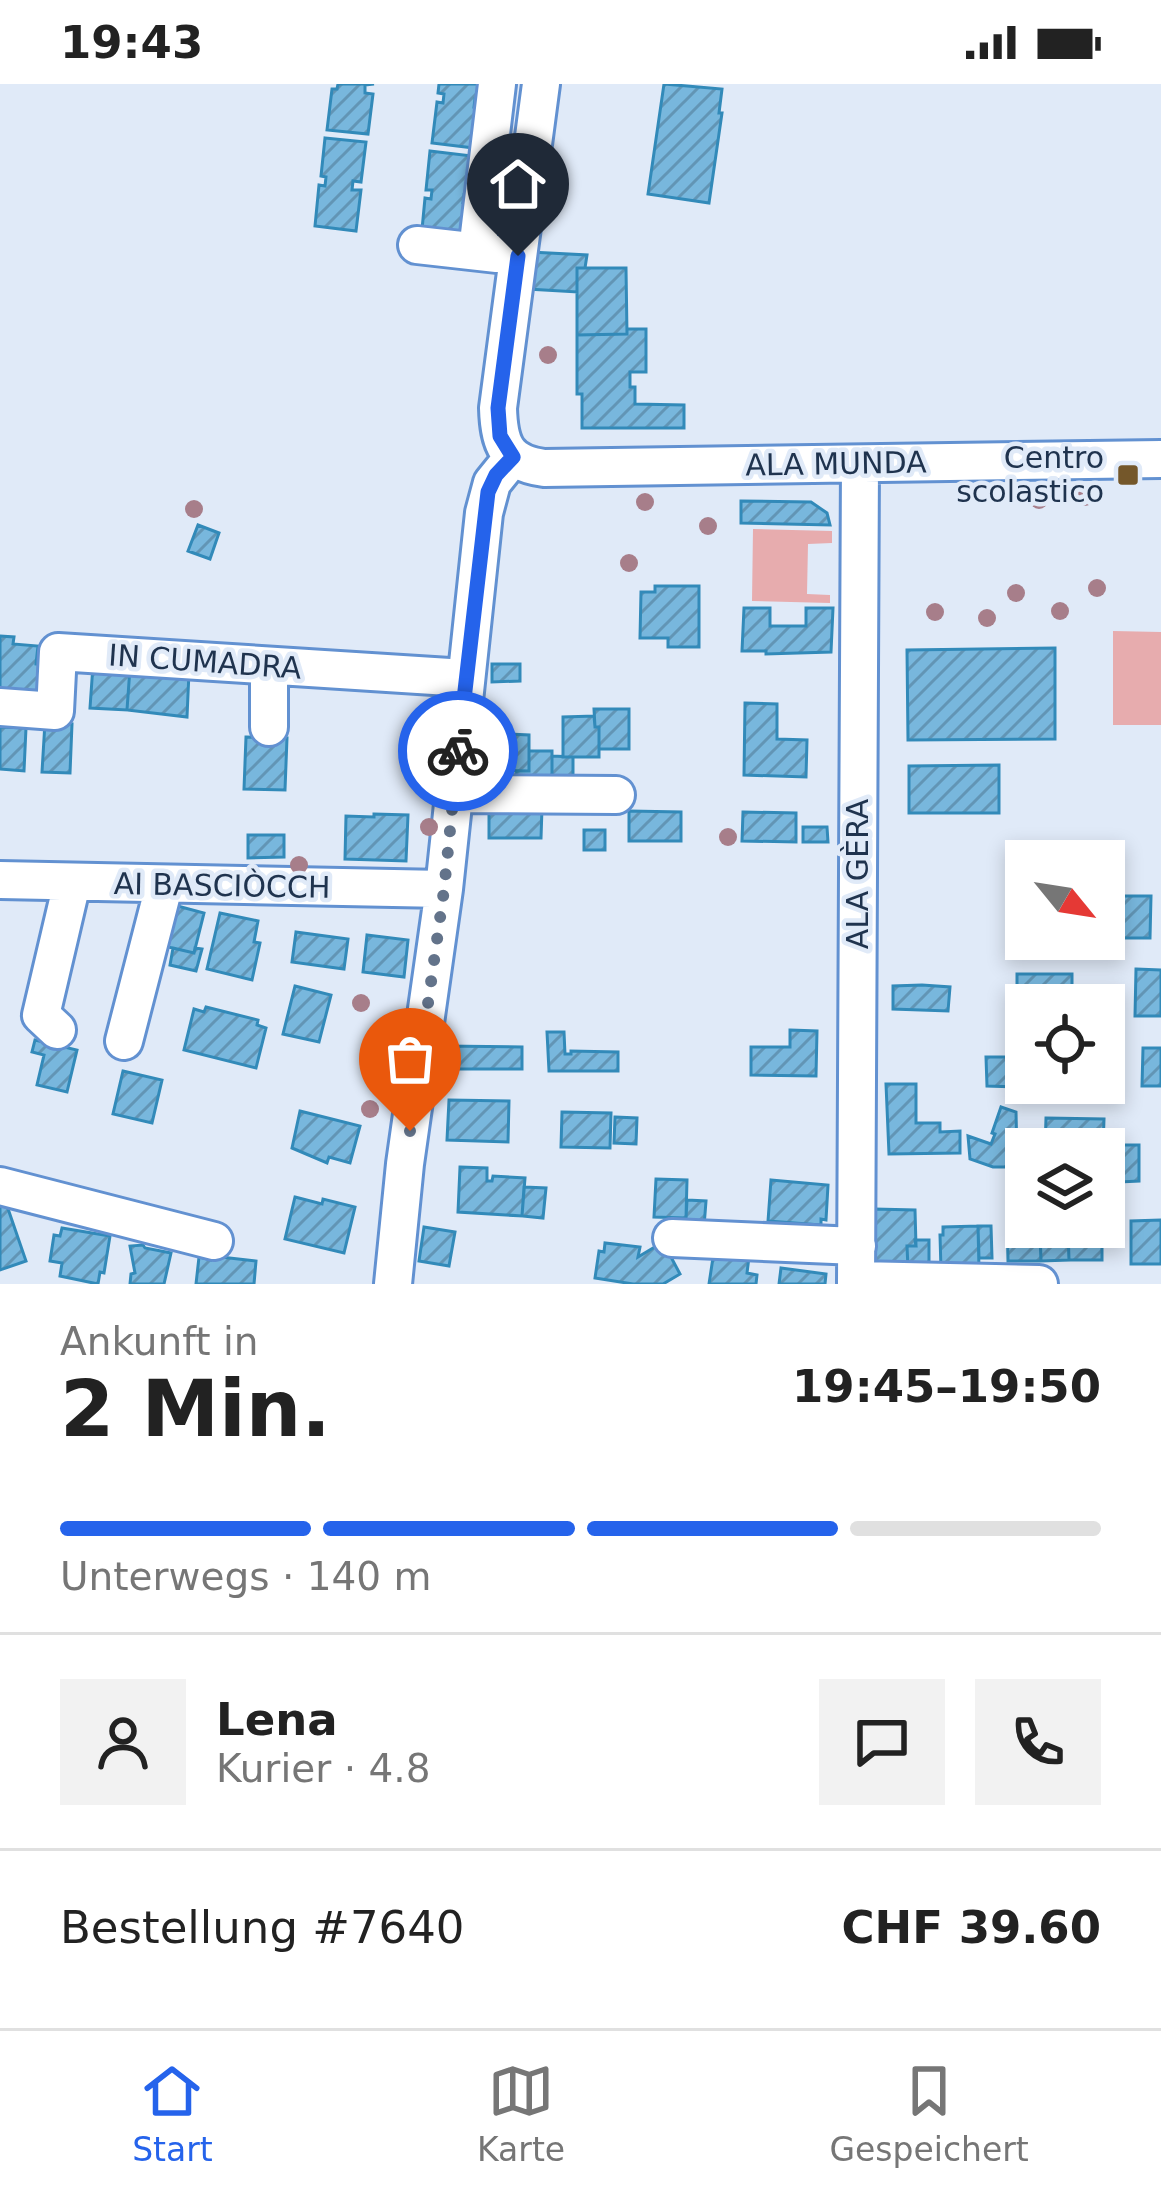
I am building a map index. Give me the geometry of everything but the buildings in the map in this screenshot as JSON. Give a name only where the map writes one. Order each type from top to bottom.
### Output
[{"type":"street","points":[[477,251],[497,84]]},
{"type":"street","points":[[393,1284],[444,890],[488,492],[513,457],[500,436],[498,408],[541,84]]},
{"type":"street","points":[[417,245],[518,256]]},
{"type":"street","name":"ALA MUNDA","points":[[513,457],[529,466],[544,467],[1161,459]]},
{"type":"street","name":"ALA GÈRA","points":[[856,1270],[860,464]]},
{"type":"street","name":"IN CUMADRA","points":[[0,707],[55,711],[58,652],[465,678]]},
{"type":"street","points":[[269,665],[269,727]]},
{"type":"street","points":[[454,794],[616,795]]},
{"type":"street","name":"AI BASCIÒCCH","points":[[0,880],[444,890]]},
{"type":"street","points":[[39,1015],[72,883]]},
{"type":"street","points":[[124,1041],[164,886]]},
{"type":"street","points":[[0,1186],[214,1241]]},
{"type":"street","points":[[672,1238],[856,1270],[1039,1284]]},
{"type":"shaded area","points":[[753,529],[832,531],[832,543],[808,544],[807,594],[830,595],[830,603],[752,601]]},
{"type":"shaded area","points":[[1113,631],[1161,632],[1161,725],[1113,725]]},
{"type":"way so far","points":[[410,1131],[458,751]]},
{"type":"place","name":"Centro scolastico","points":[[1128,475]]},
{"type":"route","points":[[458,751],[484,513],[496,475],[513,457],[500,436],[498,408],[518,256]]}]
